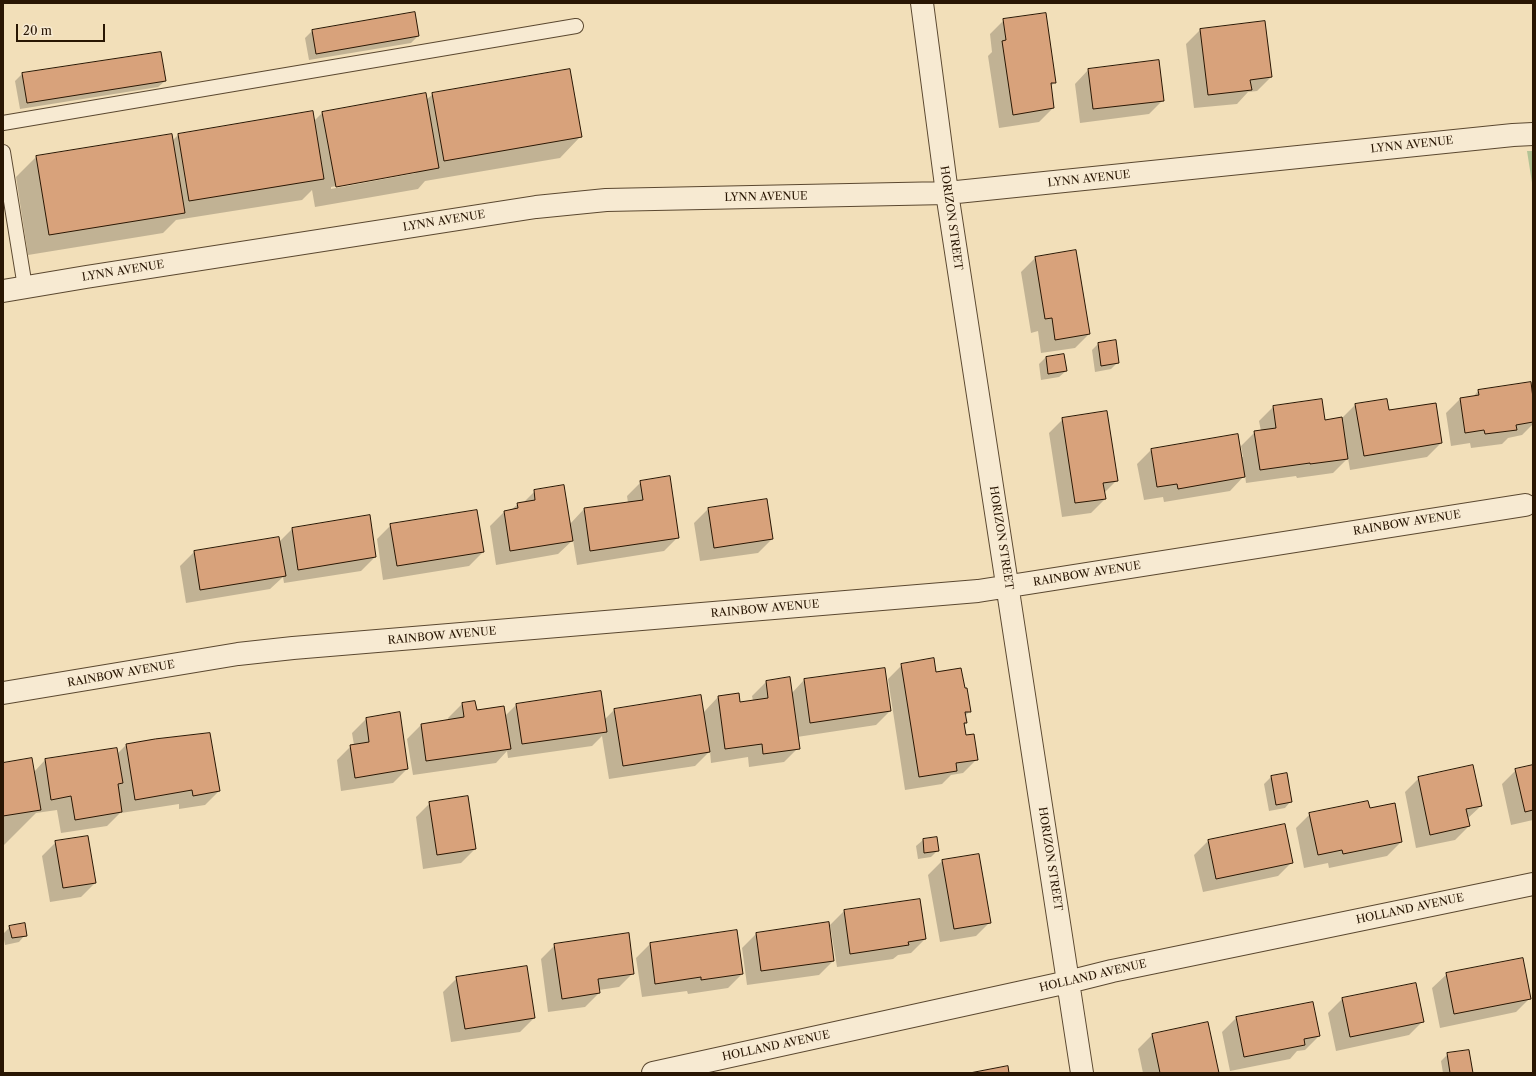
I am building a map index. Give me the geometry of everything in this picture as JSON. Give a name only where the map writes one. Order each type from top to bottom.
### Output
[{"type":"street","name":"HORIZON STREET","points":[[922,3],[947,193],[1082,1073]]},
{"type":"street","name":"LYNN AVENUE","points":[[3,291],[536,207],[606,200],[947,193],[1533,134]]},
{"type":"street","name":"RAINBOW AVENUE","points":[[3,693],[238,654],[978,591],[1525,505]]},
{"type":"street","name":"HOLLAND AVENUE","points":[[653,1073],[1112,971],[1533,884]]},
{"type":"lane","points":[[3,123],[576,26]]},
{"type":"lane","points":[[3,152],[25,287]]},
{"type":"green space","points":[[1527,151],[1533,151],[1533,189]]},
{"type":"building","points":[[415,12],[419,36],[316,54],[312,30]]},
{"type":"building","points":[[1046,13],[1056,83],[1051,83],[1054,108],[1013,115],[1002,41],[1006,40],[1003,19]]},
{"type":"building","points":[[1265,21],[1272,77],[1250,80],[1252,90],[1208,95],[1200,29]]},
{"type":"building","points":[[161,52],[166,81],[27,103],[22,73]]},
{"type":"building","points":[[1159,60],[1164,101],[1093,109],[1088,69]]},
{"type":"building","points":[[570,69],[582,137],[444,161],[432,93]]},
{"type":"building","points":[[426,93],[439,168],[336,187],[322,112]]},
{"type":"building","points":[[313,111],[324,179],[189,201],[178,134]]},
{"type":"building","points":[[172,134],[185,213],[49,235],[36,156]]},
{"type":"building","points":[[1076,250],[1090,334],[1055,340],[1052,318],[1045,319],[1035,257]]},
{"type":"building","points":[[1116,340],[1119,363],[1101,366],[1098,343]]},
{"type":"building","points":[[1064,354],[1067,371],[1048,374],[1046,357]]},
{"type":"building","points":[[1531,382],[1533,422],[1516,425],[1517,430],[1485,434],[1484,430],[1465,433],[1460,398],[1479,395],[1478,390]]},
{"type":"building","points":[[1322,399],[1325,420],[1342,417],[1348,459],[1260,470],[1254,431],[1276,428],[1273,406]]},
{"type":"building","points":[[1387,399],[1389,410],[1436,403],[1442,443],[1364,456],[1355,404]]},
{"type":"building","points":[[1107,411],[1118,481],[1103,483],[1106,499],[1075,503],[1062,418]]},
{"type":"building","points":[[1238,434],[1245,477],[1178,489],[1177,484],[1157,487],[1151,449]]},
{"type":"building","points":[[670,476],[679,538],[590,551],[584,508],[643,500],[640,481]]},
{"type":"building","points":[[564,485],[573,541],[510,551],[504,511],[518,508],[517,503],[535,500],[534,490]]},
{"type":"building","points":[[767,499],[773,539],[714,548],[708,508]]},
{"type":"building","points":[[477,510],[484,552],[397,566],[390,524]]},
{"type":"building","points":[[370,515],[376,557],[298,570],[292,528]]},
{"type":"building","points":[[279,537],[286,576],[200,590],[194,551]]},
{"type":"building","points":[[934,658],[936,672],[961,668],[965,688],[967,688],[971,712],[965,712],[967,723],[964,723],[966,735],[974,734],[978,760],[956,763],[957,771],[919,777],[901,664]]},
{"type":"building","points":[[885,668],[891,711],[810,723],[804,679]]},
{"type":"building","points":[[790,677],[800,749],[763,754],[762,744],[725,749],[718,696],[739,693],[740,702],[768,698],[766,681]]},
{"type":"building","points":[[601,691],[607,732],[522,744],[516,704]]},
{"type":"building","points":[[701,695],[710,752],[623,766],[614,709]]},
{"type":"building","points":[[475,701],[477,710],[504,706],[511,749],[426,761],[421,724],[464,717],[462,703]]},
{"type":"building","points":[[400,712],[408,769],[355,778],[350,745],[369,742],[366,718]]},
{"type":"building","points":[[210,733],[220,791],[193,796],[192,790],[135,800],[126,744]]},
{"type":"building","points":[[117,748],[123,783],[118,784],[122,812],[75,820],[71,796],[51,800],[45,759]]},
{"type":"building","points":[[32,758],[41,810],[3,816],[3,763]]},
{"type":"building","points":[[1473,765],[1482,806],[1466,809],[1470,826],[1430,835],[1418,777]]},
{"type":"building","points":[[1533,765],[1533,810],[1525,812],[1515,769]]},
{"type":"building","points":[[1287,773],[1292,802],[1276,805],[1271,776]]},
{"type":"building","points":[[468,796],[476,849],[437,855],[429,802]]},
{"type":"building","points":[[1368,801],[1370,808],[1395,803],[1402,842],[1343,854],[1342,850],[1318,855],[1309,813]]},
{"type":"building","points":[[1285,824],[1293,863],[1216,879],[1208,840]]},
{"type":"building","points":[[88,836],[96,883],[63,888],[55,841]]},
{"type":"building","points":[[937,837],[939,851],[924,853],[923,839]]},
{"type":"building","points":[[979,854],[991,923],[954,929],[942,860]]},
{"type":"building","points":[[920,899],[926,939],[908,942],[909,945],[850,954],[844,910]]},
{"type":"building","points":[[829,922],[834,961],[761,971],[756,933]]},
{"type":"building","points":[[25,923],[27,936],[12,938],[9,926]]},
{"type":"building","points":[[737,930],[743,974],[701,980],[701,977],[655,984],[650,943]]},
{"type":"building","points":[[629,933],[634,974],[598,979],[600,993],[562,999],[554,944]]},
{"type":"building","points":[[1523,958],[1531,999],[1454,1014],[1446,973]]},
{"type":"building","points":[[527,966],[535,1018],[465,1029],[456,977]]},
{"type":"building","points":[[1416,983],[1424,1022],[1350,1037],[1342,998]]},
{"type":"building","points":[[1313,1002],[1320,1036],[1304,1039],[1305,1045],[1244,1057],[1236,1017]]},
{"type":"building","points":[[1208,1022],[1219,1073],[1160,1073],[1152,1034]]},
{"type":"building","points":[[1469,1050],[1473,1073],[1450,1073],[1447,1053]]},
{"type":"building","points":[[1008,1066],[1009,1073],[970,1073]]}]
